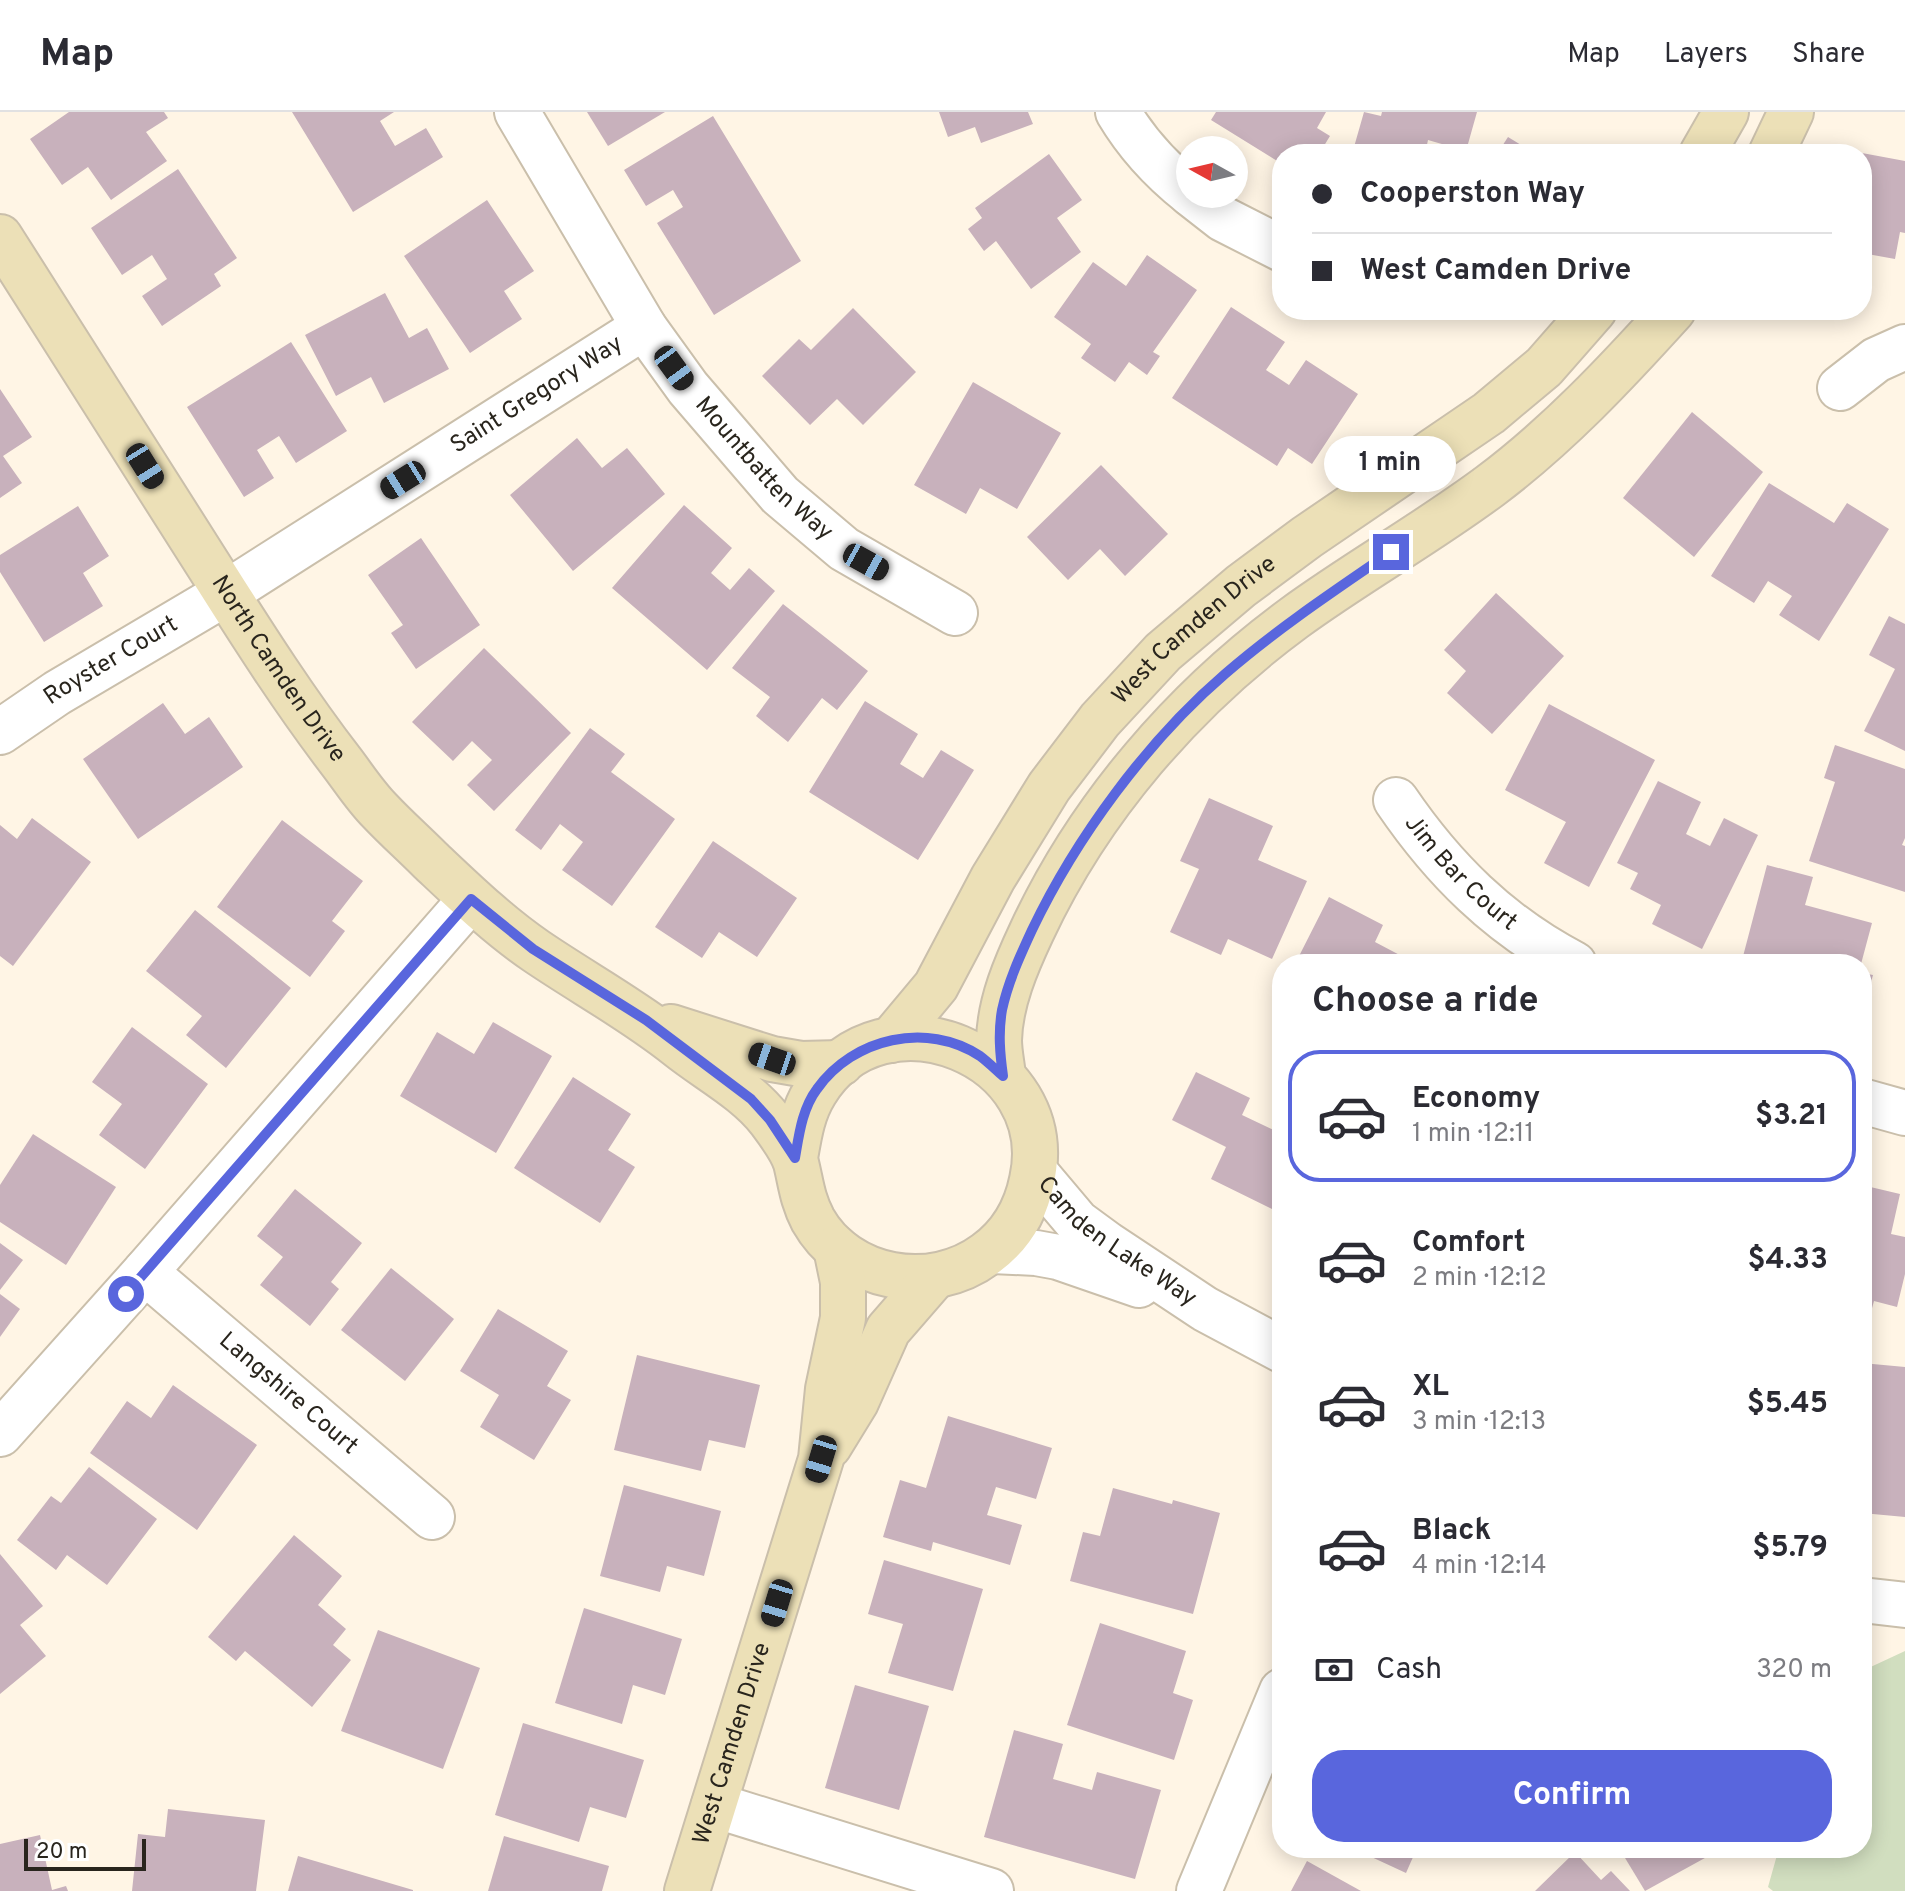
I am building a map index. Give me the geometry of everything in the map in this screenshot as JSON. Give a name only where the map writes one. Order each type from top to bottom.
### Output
[{"type":"street","name":"Mountbatten Way","points":[[517,112],[644,327],[688,388],[780,495],[844,549],[955,613]]},
{"type":"street","points":[[1118,112],[1134,140],[1176,182]]},
{"type":"street","points":[[1708,144],[1726,112]]},
{"type":"street","points":[[1776,144],[1791,112]]},
{"type":"street","points":[[1208,208],[1223,219],[1272,244]]},
{"type":"street","name":"North Camden Drive","points":[[0,237],[305,715],[378,810],[471,899],[533,949],[646,1020],[751,1099],[770,1120],[795,1158]]},
{"type":"street","name":"West Camden Drive","points":[[891,1040],[936,986],[993,878],[1049,787],[1100,720],[1163,652],[1241,586],[1307,537],[1489,413],[1544,367],[1585,320]]},
{"type":"street","name":"West Camden Drive","points":[[1003,1076],[999,1042],[1002,1010],[1014,970],[1053,885],[1104,807],[1157,743],[1222,677],[1293,619],[1490,486],[1550,436],[1618,371],[1664,320]]},
{"type":"street","name":"Saint Gregory Way","points":[[226,593],[644,327]]},
{"type":"street","points":[[1840,388],[1876,360],[1905,347]]},
{"type":"street","name":"Royster Court","points":[[0,732],[57,693],[226,593]]},
{"type":"street","name":"Jim Bar Court","points":[[1396,800],[1421,837],[1484,904],[1521,933],[1557,954]]},
{"type":"street","points":[[0,1434],[471,899]]},
{"type":"street","name":"North Camden Drive","points":[[646,1020],[772,1059],[801,1064],[841,1063]]},
{"type":"street","points":[[922,1037],[952,1043],[980,1056],[1003,1076],[1023,1104],[1034,1137],[1034,1171],[1027,1201],[1013,1228],[992,1251],[965,1267],[934,1277],[908,1278],[882,1274],[858,1264],[836,1248],[814,1223],[800,1192],[795,1158],[801,1123],[816,1090],[841,1063],[865,1048],[891,1040],[922,1037]]},
{"type":"street","points":[[1872,1104],[1905,1113]]},
{"type":"street","name":"Camden Lake Way","points":[[1034,1171],[1077,1222],[1205,1309],[1272,1345]]},
{"type":"street","name":"West Camden Drive","points":[[687,1891],[821,1459],[828,1389],[843,1318],[843,1282],[836,1248]]},
{"type":"street","name":"Camden Lake Way","points":[[992,1251],[1058,1257],[1205,1309]]},
{"type":"street","name":"Langshire Court","points":[[145,1272],[432,1517]]},
{"type":"street","name":"West Camden Drive","points":[[821,1459],[856,1402],[888,1330],[934,1277]]},
{"type":"street","points":[[1872,1601],[1905,1605]]},
{"type":"street","points":[[1199,1891],[1272,1715]]},
{"type":"street","points":[[714,1805],[991,1891]]},
{"type":"green space","points":[[1905,1651],[1905,1891],[1773,1891],[1768,1887],[1776,1858],[1872,1858],[1872,1666]]},
{"type":"building","points":[[69,112],[164,112],[168,118],[146,132],[167,161],[111,200],[88,167],[62,185],[30,139]]},
{"type":"building","points":[[292,112],[394,112],[380,121],[395,146],[426,128],[443,157],[353,212]]},
{"type":"building","points":[[587,112],[665,112],[608,146]]},
{"type":"building","points":[[939,112],[1028,112],[1033,124],[981,143],[975,127],[948,137]]},
{"type":"building","points":[[1216,112],[1326,112],[1317,128],[1330,136],[1325,144],[1272,144],[1272,158],[1248,143],[1248,136],[1237,136],[1211,120]]},
{"type":"building","points":[[1364,112],[1381,116],[1382,112],[1477,112],[1468,144],[1442,144],[1428,140],[1427,144],[1355,144]]},
{"type":"building","points":[[713,116],[801,261],[714,315],[657,223],[683,207],[673,190],[646,206],[624,170]]},
{"type":"building","points":[[1508,137],[1520,144],[1503,144]]},
{"type":"building","points":[[1049,154],[1082,200],[1057,218],[1081,252],[1031,289],[996,241],[984,251],[968,229],[982,218],[975,208]]},
{"type":"building","points":[[1872,155],[1905,161],[1905,233],[1900,232],[1895,259],[1872,255]]},
{"type":"building","points":[[178,169],[237,258],[214,274],[221,286],[162,326],[142,296],[167,279],[152,255],[122,275],[91,228]]},
{"type":"building","points":[[487,200],[534,271],[504,291],[522,319],[470,353],[404,256]]},
{"type":"building","points":[[1147,255],[1197,290],[1153,352],[1160,356],[1147,375],[1129,362],[1115,382],[1081,358],[1091,344],[1054,317],[1093,262],[1126,286]]},
{"type":"building","points":[[385,293],[409,338],[427,328],[449,369],[384,403],[371,377],[336,396],[305,335]]},
{"type":"building","points":[[1231,307],[1285,342],[1266,370],[1289,385],[1306,360],[1358,394],[1312,464],[1288,448],[1277,466],[1172,398]]},
{"type":"building","points":[[853,308],[916,372],[863,425],[837,399],[810,425],[762,376],[799,339],[811,350]]},
{"type":"building","points":[[291,342],[347,431],[296,463],[279,436],[257,450],[274,478],[244,497],[187,407]]},
{"type":"building","points":[[973,382],[1061,433],[1017,509],[980,488],[966,514],[914,485]]},
{"type":"building","points":[[0,389],[32,437],[3,456],[22,483],[0,498]]},
{"type":"building","points":[[1692,412],[1763,472],[1694,557],[1623,498]]},
{"type":"building","points":[[577,438],[602,468],[627,448],[665,494],[573,571],[510,495]]},
{"type":"building","points":[[1101,465],[1168,534],[1125,576],[1100,549],[1068,580],[1027,537]]},
{"type":"building","points":[[1769,483],[1834,523],[1847,503],[1889,529],[1819,641],[1779,615],[1792,596],[1768,581],[1754,603],[1711,576]]},
{"type":"building","points":[[684,505],[732,548],[711,573],[730,590],[749,568],[775,591],[707,670],[612,588]]},
{"type":"building","points":[[78,506],[109,556],[83,573],[103,606],[44,642],[0,572],[0,555]]},
{"type":"building","points":[[421,538],[480,625],[416,669],[391,633],[403,625],[368,575]]},
{"type":"building","points":[[1496,593],[1564,656],[1492,734],[1447,693],[1466,671],[1444,650]]},
{"type":"building","points":[[783,604],[868,671],[837,710],[822,698],[788,742],[756,716],[770,697],[732,668]]},
{"type":"building","points":[[1889,616],[1905,624],[1905,751],[1864,731],[1895,669],[1869,655]]},
{"type":"building","points":[[484,648],[571,733],[494,811],[467,785],[492,760],[472,741],[453,761],[412,722]]},
{"type":"building","points":[[865,701],[918,734],[900,764],[923,778],[941,750],[974,770],[918,860],[809,792]]},
{"type":"building","points":[[163,703],[185,734],[209,717],[243,767],[138,839],[83,759]]},
{"type":"building","points":[[1549,704],[1655,760],[1589,887],[1544,863],[1566,822],[1505,790]]},
{"type":"building","points":[[590,728],[625,754],[611,772],[675,819],[612,906],[562,870],[583,842],[560,824],[541,850],[515,830]]},
{"type":"building","points":[[1835,745],[1905,769],[1905,838],[1902,845],[1905,846],[1905,892],[1809,861],[1835,782],[1824,778]]},
{"type":"building","points":[[1658,781],[1701,802],[1686,834],[1710,846],[1724,818],[1758,835],[1702,949],[1652,924],[1661,905],[1630,889],[1638,873],[1617,863]]},
{"type":"building","points":[[1209,798],[1273,826],[1258,860],[1307,881],[1272,959],[1228,939],[1221,955],[1170,932],[1199,869],[1180,861]]},
{"type":"building","points":[[32,818],[91,862],[13,966],[0,956],[0,825],[17,839]]},
{"type":"building","points":[[282,820],[363,881],[332,921],[345,931],[310,977],[217,907]]},
{"type":"building","points":[[713,841],[797,898],[757,957],[719,932],[702,958],[655,927]]},
{"type":"building","points":[[1767,865],[1813,877],[1805,905],[1872,923],[1864,954],[1744,954]]},
{"type":"building","points":[[1329,897],[1383,925],[1375,942],[1398,954],[1300,954]]},
{"type":"building","points":[[195,910],[291,988],[226,1068],[186,1035],[202,1016],[146,971]]},
{"type":"building","points":[[493,1022],[552,1056],[496,1153],[400,1096],[437,1032],[474,1054]]},
{"type":"building","points":[[132,1027],[208,1084],[145,1169],[99,1135],[122,1104],[92,1082]]},
{"type":"building","points":[[1196,1072],[1250,1098],[1242,1115],[1272,1129],[1272,1209],[1211,1179],[1226,1147],[1172,1120]]},
{"type":"building","points":[[573,1077],[631,1114],[608,1150],[635,1167],[600,1223],[514,1168]]},
{"type":"building","points":[[33,1134],[116,1187],[66,1265],[0,1222],[0,1185]]},
{"type":"building","points":[[1872,1187],[1900,1194],[1891,1234],[1905,1237],[1905,1274],[1897,1307],[1874,1301],[1872,1308]]},
{"type":"building","points":[[295,1189],[362,1243],[331,1282],[339,1289],[310,1326],[260,1285],[283,1257],[257,1236]]},
{"type":"building","points":[[0,1243],[23,1260],[0,1290]]},
{"type":"building","points":[[391,1268],[454,1319],[405,1381],[341,1330]]},
{"type":"building","points":[[0,1294],[20,1309],[0,1337]]},
{"type":"building","points":[[498,1309],[568,1351],[547,1386],[571,1400],[534,1460],[480,1427],[499,1395],[460,1371]]},
{"type":"building","points":[[637,1355],[760,1385],[745,1448],[709,1440],[701,1471],[614,1450]]},
{"type":"building","points":[[1872,1364],[1905,1367],[1905,1517],[1872,1514]]},
{"type":"building","points":[[173,1385],[257,1445],[197,1530],[90,1453],[127,1401],[151,1418]]},
{"type":"building","points":[[948,1416],[1052,1448],[1036,1499],[996,1487],[987,1515],[1022,1525],[1010,1565],[933,1542],[931,1551],[883,1537],[900,1480],[926,1488]]},
{"type":"building","points":[[89,1467],[157,1519],[107,1585],[67,1555],[56,1570],[17,1540],[51,1496],[61,1503]]},
{"type":"building","points":[[624,1485],[721,1511],[704,1576],[667,1566],[660,1592],[600,1576]]},
{"type":"building","points":[[1113,1488],[1220,1513],[1193,1614],[1070,1581],[1083,1532],[1100,1536]]},
{"type":"building","points":[[294,1535],[342,1576],[318,1605],[346,1629],[333,1645],[351,1660],[312,1707],[245,1651],[236,1661],[208,1637]]},
{"type":"building","points":[[0,1554],[43,1606],[20,1625],[46,1656],[0,1694]]},
{"type":"building","points":[[884,1560],[983,1589],[953,1691],[888,1673],[903,1624],[868,1614]]},
{"type":"building","points":[[584,1608],[682,1639],[665,1695],[633,1685],[622,1724],[555,1703]]},
{"type":"building","points":[[1100,1623],[1186,1651],[1173,1693],[1193,1700],[1174,1760],[1067,1725]]},
{"type":"building","points":[[378,1630],[480,1668],[443,1769],[341,1731]]},
{"type":"building","points":[[855,1685],[929,1706],[899,1810],[825,1788]]},
{"type":"building","points":[[523,1723],[644,1760],[626,1818],[590,1807],[579,1842],[495,1815]]},
{"type":"building","points":[[1014,1730],[1063,1744],[1053,1779],[1092,1790],[1097,1772],[1161,1790],[1135,1879],[984,1837]]},
{"type":"building","points":[[168,1809],[265,1820],[256,1891],[132,1891],[138,1834],[165,1837]]},
{"type":"building","points":[[40,1835],[52,1890],[66,1886],[68,1891],[0,1891],[0,1844]]},
{"type":"building","points":[[504,1836],[609,1866],[602,1891],[488,1891]]},
{"type":"building","points":[[298,1856],[413,1890],[413,1891],[288,1891]]},
{"type":"building","points":[[1374,1858],[1413,1858],[1406,1873]]},
{"type":"building","points":[[1569,1858],[1581,1858],[1601,1880],[1611,1871],[1630,1891],[1535,1891]]},
{"type":"building","points":[[1625,1858],[1705,1858],[1645,1891]]},
{"type":"building","points":[[1307,1861],[1361,1891],[1291,1891]]},
{"type":"route","points":[[126,1294],[471,899],[533,949],[646,1020],[751,1099],[770,1120],[795,1158],[801,1123],[816,1090],[841,1063],[865,1048],[891,1040],[922,1037],[952,1043],[980,1056],[1003,1076],[999,1042],[1002,1010],[1014,970],[1053,885],[1104,807],[1157,743],[1222,677],[1293,619],[1391,552]]}]
